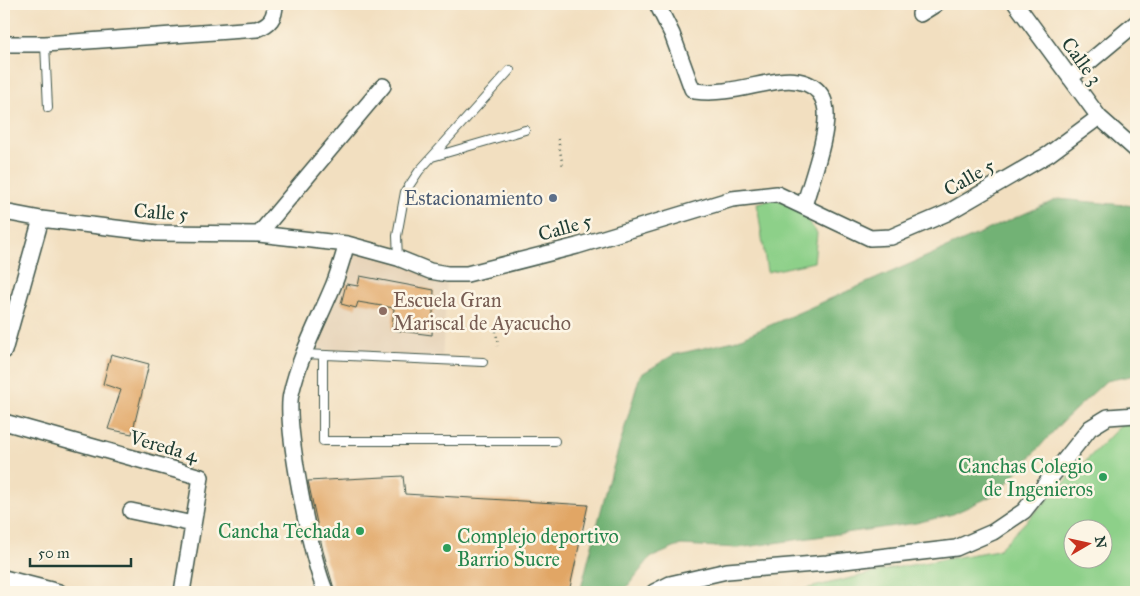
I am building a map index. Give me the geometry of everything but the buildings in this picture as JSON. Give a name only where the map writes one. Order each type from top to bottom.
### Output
[{"type":"street","points":[[4,44],[45,44],[257,29],[268,25],[275,15],[275,4]]},
{"type":"street","points":[[657,4],[672,34],[692,89],[699,92],[726,91],[780,81],[800,80],[816,88],[825,104],[825,129],[804,206]]},
{"type":"street","points":[[920,14],[936,4]]},
{"type":"street","name":"Calle 3","points":[[1016,4],[1099,117],[1136,150]]},
{"type":"street","points":[[1070,78],[1136,23]]},
{"type":"street","points":[[259,234],[383,86]]},
{"type":"street","name":"Calle 5","points":[[4,212],[41,219],[157,233],[259,234],[347,244],[398,258],[430,270],[447,274],[467,274],[577,246],[732,199],[777,194],[870,238],[891,237],[947,213],[1040,159],[1099,117]]},
{"type":"street","points":[[4,351],[41,219]]},
{"type":"street","points":[[326,592],[314,556],[298,475],[290,396],[304,354],[333,288],[347,244]]},
{"type":"street","points":[[654,592],[670,584],[727,571],[827,563],[956,548],[993,532],[1024,511],[1090,428],[1108,417],[1136,415]]},
{"type":"street","name":"Vereda 4","points":[[4,422],[201,477],[182,592]]},
{"type":"street","points":[[131,511],[194,524]]},
{"type":"street","points":[[4,578],[59,592]]},
{"type":"lane","points":[[45,44],[48,108]]},
{"type":"lane","points":[[398,258],[397,236],[405,192],[419,171],[510,70]]},
{"type":"lane","points":[[432,157],[525,130]]},
{"type":"lane","points":[[304,354],[483,362]]},
{"type":"lane","points":[[323,355],[323,441],[555,441]]},
{"type":"path","points":[[558,139],[563,167]]},
{"type":"path","points":[[496,331],[498,346]]},
{"type":"shaded area","name":"Escuela Gran Mariscal de Ayacucho","points":[[347,244],[447,274],[442,360],[307,348]]},
{"type":"green space","points":[[774,199],[795,204],[817,233],[814,262],[767,272],[757,203]]},
{"type":"green space","points":[[1058,199],[1136,206],[1136,375],[1106,381],[1062,422],[998,493],[953,514],[916,523],[738,548],[681,545],[650,558],[623,592],[580,592],[604,499],[640,375],[673,355],[734,341]]},
{"type":"green space","name":"Canchas Colegio de Ingenieros","points":[[1129,417],[1136,425],[1136,592],[792,592],[894,568],[998,550]]},
{"type":"place","name":"Estacionamiento","points":[[553,198]]},
{"type":"place","name":"Escuela Gran Mariscal de Ayacucho","points":[[383,311]]},
{"type":"place","name":"Canchas Colegio de Ingenieros","points":[[1103,477]]},
{"type":"place","name":"Cancha Techada","points":[[360,531]]},
{"type":"place","name":"Complejo deportivo Barrio Sucre","points":[[447,548]]}]
